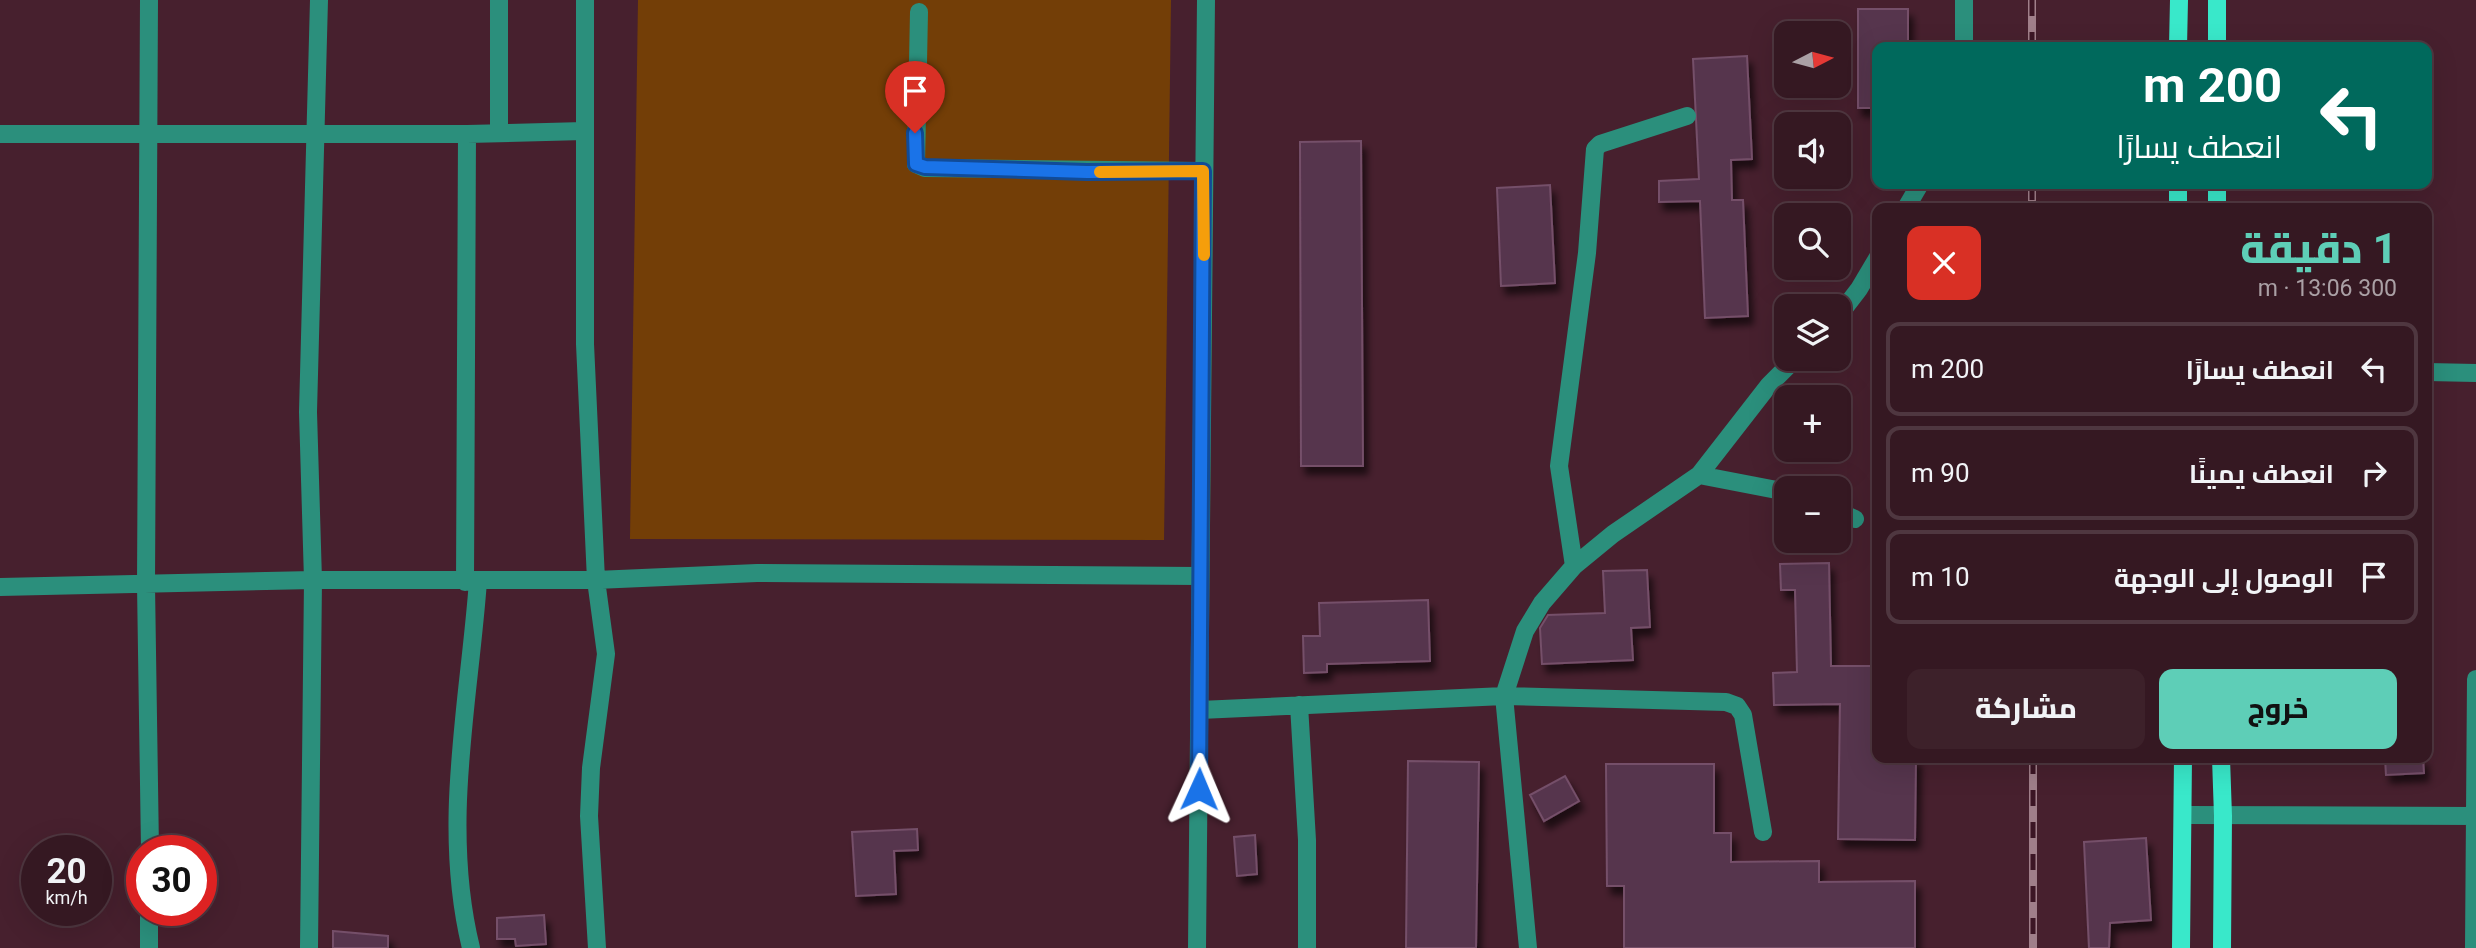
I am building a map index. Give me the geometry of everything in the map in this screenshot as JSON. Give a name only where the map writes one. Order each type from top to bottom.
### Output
[{"type":"main road","points":[[2178,42],[2179,0]]},
{"type":"main road","points":[[2217,0],[2217,42]]},
{"type":"main road","points":[[2181,948],[2183,763]]},
{"type":"main road","points":[[2221,763],[2222,948]]},
{"type":"street","points":[[149,0],[146,585],[150,835]]},
{"type":"street","points":[[309,948],[313,580],[308,412],[319,0]]},
{"type":"street","points":[[499,0],[499,133]]},
{"type":"street","points":[[585,0],[585,344],[596,580],[606,654],[591,768],[589,816],[597,948]]},
{"type":"street","points":[[1197,948],[1206,0]]},
{"type":"street","points":[[1964,0],[1964,42]]},
{"type":"street","points":[[919,12],[916,164],[925,167],[1087,172],[1203,171]]},
{"type":"street","points":[[1574,566],[1559,466],[1587,253],[1595,149],[1600,144],[1687,116]]},
{"type":"street","points":[[0,134],[467,134],[584,131]]},
{"type":"street","points":[[467,134],[472,582],[457,798],[457,850],[471,948]]},
{"type":"street","points":[[1851,299],[1872,267]]},
{"type":"street","points":[[1528,948],[1504,696],[1525,631],[1542,603],[1574,566],[1613,534],[1699,475],[1783,371]]},
{"type":"street","points":[[2432,372],[2476,373]]},
{"type":"street","points":[[1699,475],[1774,489]]},
{"type":"street","points":[[0,587],[313,580],[596,580],[757,573],[1199,576]]},
{"type":"street","points":[[2474,948],[2476,679]]},
{"type":"street","points":[[1200,710],[1504,696],[1726,702],[1737,706],[1743,715],[1763,832]]},
{"type":"street","points":[[1299,705],[1307,840],[1307,948]]},
{"type":"street","points":[[2184,815],[2476,816]]},
{"type":"street","points":[[149,926],[149,948]]},
{"type":"shaded area","points":[[638,0],[1171,0],[1164,540],[630,539]]},
{"type":"building","points":[[1858,9],[1908,9],[1908,42],[1872,42],[1872,108],[1858,108]]},
{"type":"building","points":[[1747,56],[1752,159],[1731,160],[1732,200],[1743,200],[1748,316],[1705,318],[1700,201],[1659,202],[1659,181],[1699,179],[1693,59]]},
{"type":"building","points":[[1361,141],[1363,466],[1301,466],[1300,142]]},
{"type":"building","points":[[1550,185],[1555,283],[1501,286],[1497,188]]},
{"type":"building","points":[[1829,563],[1831,666],[1872,666],[1872,763],[1916,763],[1915,840],[1838,839],[1840,704],[1774,705],[1773,673],[1797,672],[1795,590],[1781,590],[1780,564]]},
{"type":"building","points":[[1647,570],[1650,627],[1631,628],[1633,660],[1542,664],[1540,628],[1548,615],[1605,613],[1603,571]]},
{"type":"building","points":[[1428,600],[1430,661],[1327,664],[1327,672],[1304,673],[1303,636],[1320,636],[1319,603]]},
{"type":"building","points":[[1408,761],[1479,762],[1476,948],[1406,948]]},
{"type":"building","points":[[2385,763],[2423,763],[2424,773],[2386,775]]},
{"type":"building","points":[[1606,764],[1714,764],[1714,833],[1731,833],[1731,862],[1819,861],[1819,882],[1915,881],[1915,948],[1624,948],[1624,886],[1607,886]]},
{"type":"building","points":[[1565,776],[1579,801],[1544,821],[1530,795]]},
{"type":"building","points":[[917,829],[918,850],[894,851],[896,894],[856,896],[852,832]]},
{"type":"building","points":[[1255,835],[1257,874],[1237,876],[1234,837]]},
{"type":"building","points":[[2146,838],[2151,920],[2110,923],[2109,948],[2089,948],[2084,842]]},
{"type":"building","points":[[544,915],[546,944],[516,946],[515,939],[497,939],[497,918]]},
{"type":"building","points":[[333,931],[388,936],[388,948],[333,948]]},
{"type":"railway","points":[[2032,0],[2032,42]]},
{"type":"railway","points":[[2032,189],[2032,203]]},
{"type":"railway","points":[[2033,763],[2033,948]]},
{"type":"slow traffic","points":[[1100,172],[1203,171],[1204,255]]},
{"type":"route","points":[[915,133],[916,164],[925,167],[1087,172],[1203,171],[1199,789]]}]
